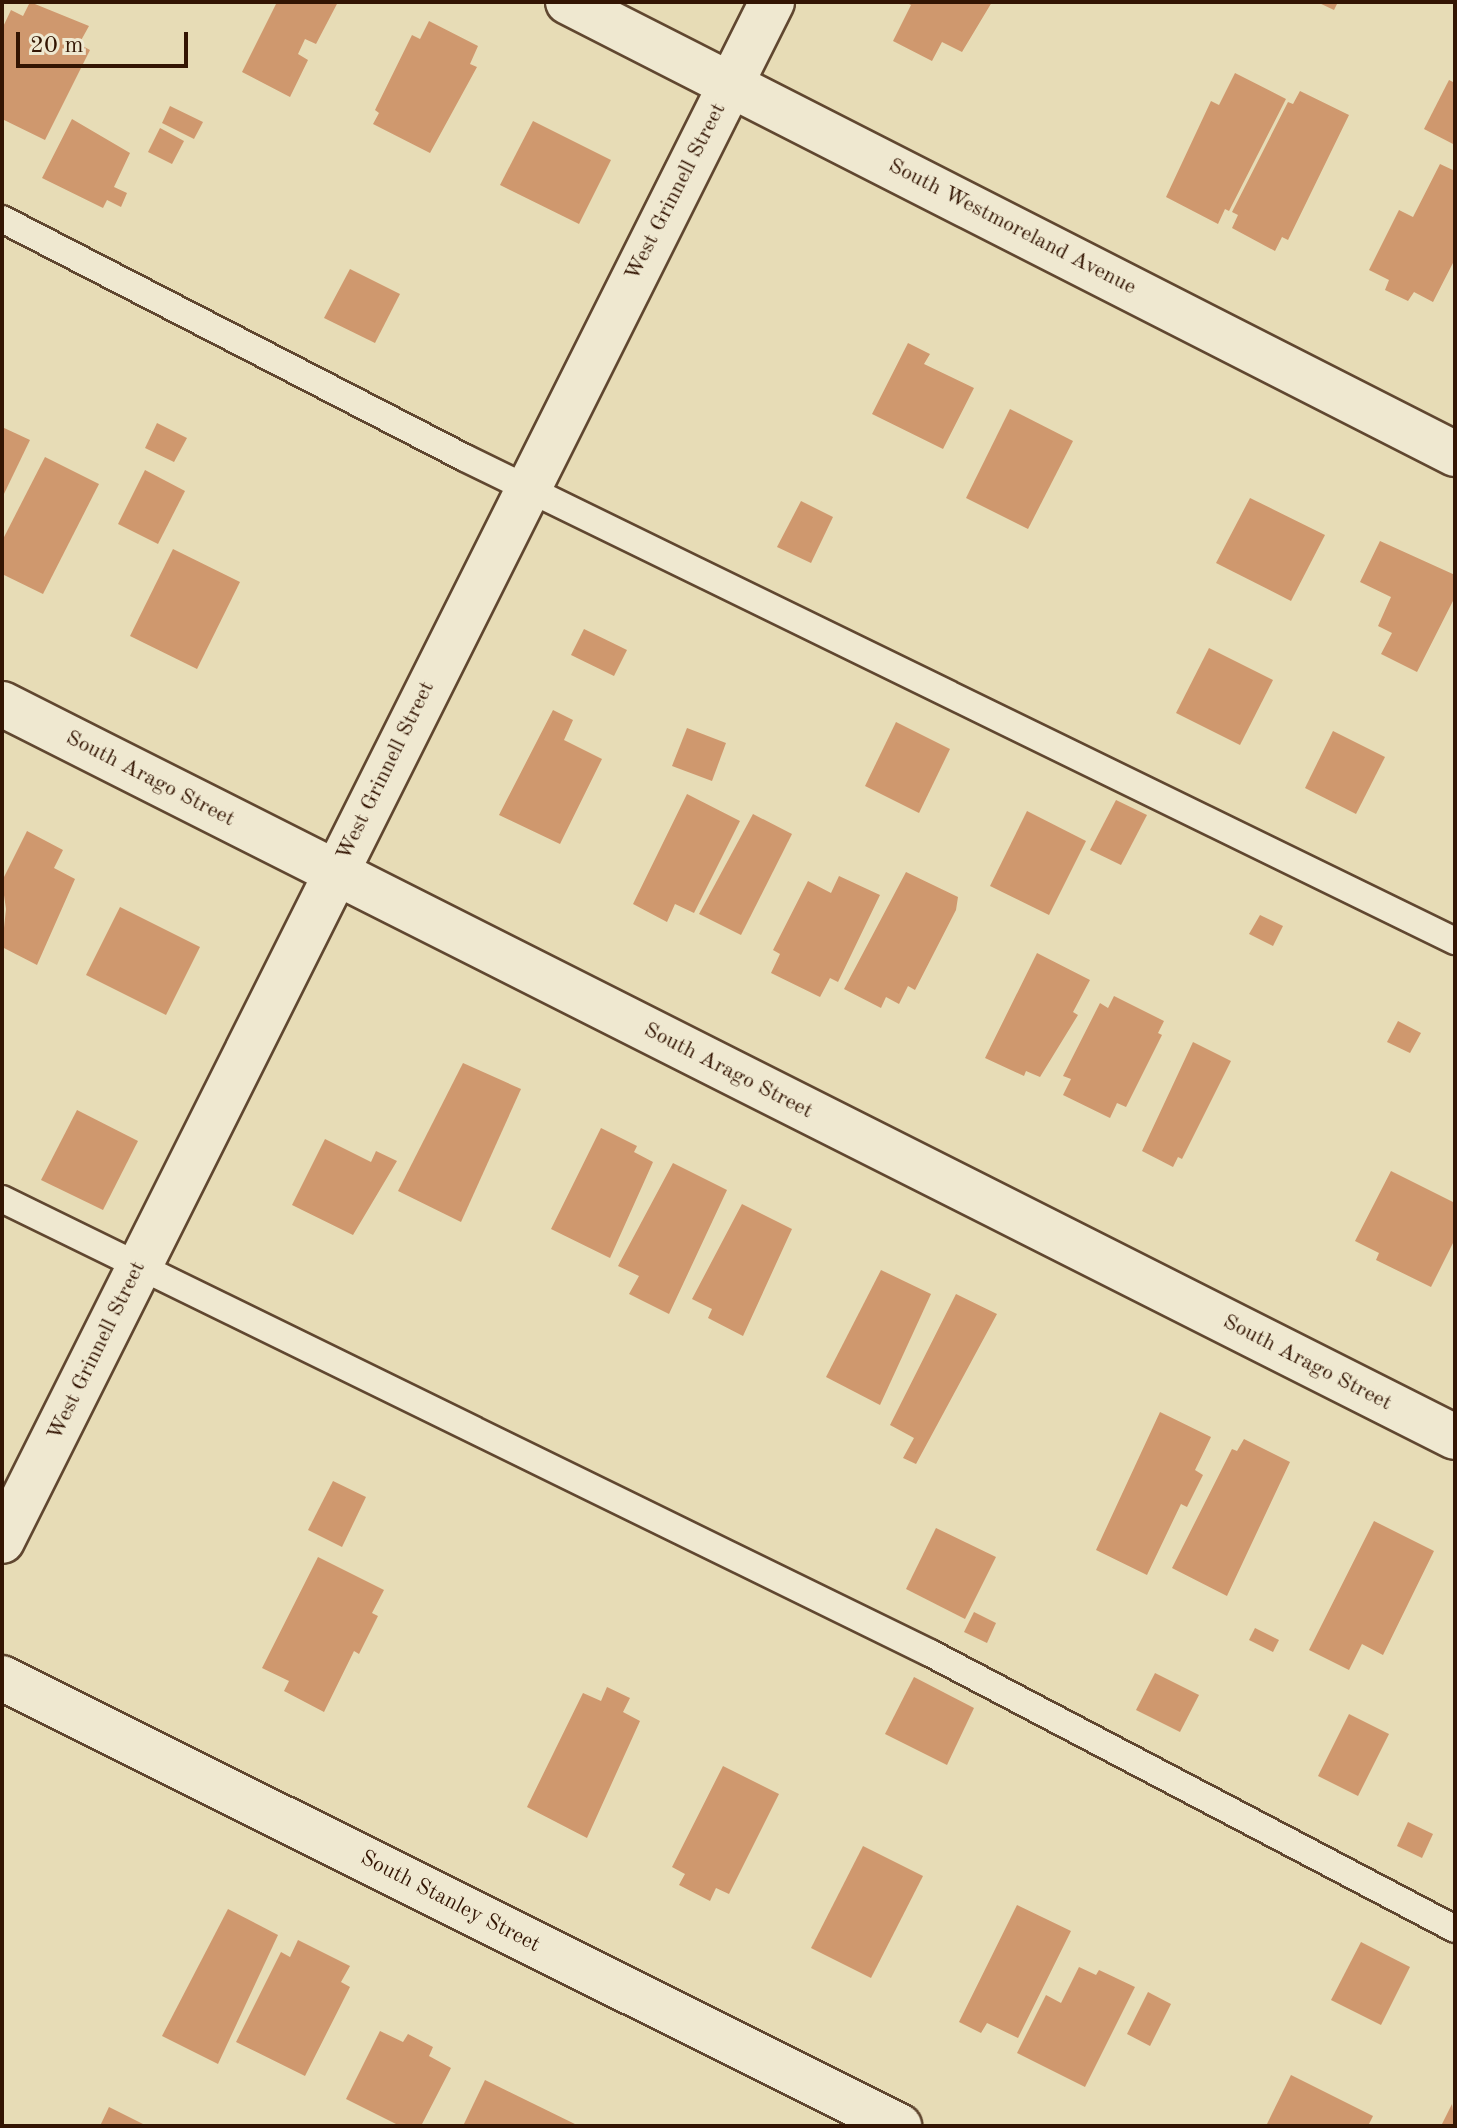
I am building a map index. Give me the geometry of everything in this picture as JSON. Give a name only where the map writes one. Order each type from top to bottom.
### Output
[{"type":"street","name":"South Westmoreland Avenue","points":[[568,2],[1455,454]]},
{"type":"street","name":"West Grinnell Street","points":[[2,1541],[772,2]]},
{"type":"street","name":"South Arago Street","points":[[2,704],[1455,1437]]},
{"type":"street","name":"South Stanley Street","points":[[2,1678],[899,2126]]},
{"type":"lane","points":[[2,219],[529,486],[1455,941]]},
{"type":"lane","points":[[2,1199],[930,1653],[1455,1929]]},
{"type":"building","points":[[30,2],[89,26],[79,44],[90,50],[45,140],[2,119],[2,29],[11,10],[23,16]]},
{"type":"building","points":[[277,2],[338,2],[316,44],[305,39],[298,54],[308,60],[290,97],[242,72]]},
{"type":"building","points":[[905,2],[992,2],[962,52],[942,42],[932,61],[893,41],[911,5]]},
{"type":"building","points":[[1317,2],[1338,2],[1334,10]]},
{"type":"building","points":[[429,21],[478,46],[470,64],[477,67],[430,153],[373,124],[379,113],[375,110],[412,35],[420,39]]},
{"type":"building","points":[[1235,73],[1286,99],[1229,211],[1225,209],[1218,224],[1166,197],[1211,101],[1219,105]]},
{"type":"building","points":[[1449,80],[1455,83],[1455,145],[1424,129]]},
{"type":"building","points":[[1300,91],[1349,115],[1288,240],[1282,237],[1275,251],[1232,228],[1238,215],[1232,212],[1288,102],[1293,104]]},
{"type":"building","points":[[170,106],[203,122],[194,139],[162,123]]},
{"type":"building","points":[[72,119],[130,153],[114,187],[127,193],[121,207],[107,200],[103,208],[42,178]]},
{"type":"building","points":[[533,121],[611,160],[579,224],[500,185]]},
{"type":"building","points":[[160,128],[184,141],[172,164],[148,152]]},
{"type":"building","points":[[1440,164],[1455,171],[1455,259],[1433,302],[1414,292],[1408,301],[1385,290],[1389,280],[1369,270],[1399,210],[1413,217]]},
{"type":"building","points":[[350,269],[400,294],[375,343],[324,318]]},
{"type":"building","points":[[908,343],[930,354],[924,364],[974,388],[943,449],[872,414]]},
{"type":"building","points":[[1010,409],[1073,441],[1028,529],[966,498]]},
{"type":"building","points":[[157,423],[187,438],[174,462],[145,448]]},
{"type":"building","points":[[2,427],[30,440],[2,498]]},
{"type":"building","points":[[45,457],[99,484],[43,594],[2,574],[2,541]]},
{"type":"building","points":[[145,470],[185,491],[158,544],[118,524]]},
{"type":"building","points":[[1250,498],[1325,535],[1291,601],[1216,563]]},
{"type":"building","points":[[801,501],[833,517],[811,563],[777,547]]},
{"type":"building","points":[[1380,541],[1455,575],[1455,597],[1417,672],[1381,654],[1392,633],[1378,626],[1391,597],[1360,582]]},
{"type":"building","points":[[173,549],[240,582],[197,669],[130,636]]},
{"type":"building","points":[[584,629],[627,650],[614,676],[571,655]]},
{"type":"building","points":[[1209,648],[1273,680],[1240,745],[1176,713]]},
{"type":"building","points":[[553,710],[573,720],[564,740],[602,759],[560,844],[499,815]]},
{"type":"building","points":[[896,722],[950,749],[919,813],[865,786]]},
{"type":"building","points":[[687,728],[726,743],[712,781],[672,766]]},
{"type":"building","points":[[1333,731],[1385,757],[1356,814],[1305,788]]},
{"type":"building","points":[[687,794],[740,821],[694,913],[675,904],[667,922],[633,904]]},
{"type":"building","points":[[1116,800],[1147,815],[1121,865],[1090,850]]},
{"type":"building","points":[[1027,811],[1086,841],[1049,915],[990,886]]},
{"type":"building","points":[[753,814],[792,834],[741,935],[699,914]]},
{"type":"building","points":[[27,831],[63,850],[54,868],[75,879],[37,965],[2,947],[6,909],[2,881]]},
{"type":"building","points":[[906,872],[958,897],[956,910],[915,990],[908,986],[899,1004],[886,997],[881,1008],[844,989]]},
{"type":"building","points":[[839,876],[880,895],[838,982],[830,978],[820,997],[771,973],[780,954],[773,950],[808,881],[831,893]]},
{"type":"building","points":[[120,907],[200,947],[166,1015],[86,975]]},
{"type":"building","points":[[1260,915],[1283,926],[1273,946],[1249,934]]},
{"type":"building","points":[[1037,953],[1090,980],[1073,1012],[1078,1015],[1040,1077],[1026,1071],[1024,1076],[985,1058]]},
{"type":"building","points":[[1114,996],[1164,1021],[1158,1033],[1162,1035],[1126,1107],[1117,1103],[1110,1118],[1063,1095],[1071,1079],[1063,1076],[1100,1003],[1108,1008]]},
{"type":"building","points":[[1398,1021],[1421,1033],[1410,1053],[1387,1042]]},
{"type":"building","points":[[1193,1042],[1231,1061],[1182,1159],[1178,1157],[1173,1167],[1142,1151]]},
{"type":"building","points":[[463,1063],[521,1089],[461,1222],[398,1191]]},
{"type":"building","points":[[77,1110],[138,1141],[103,1210],[41,1180]]},
{"type":"building","points":[[601,1128],[637,1146],[634,1152],[653,1162],[610,1258],[551,1229]]},
{"type":"building","points":[[325,1139],[371,1162],[376,1151],[397,1161],[353,1235],[292,1205]]},
{"type":"building","points":[[673,1163],[727,1190],[669,1314],[629,1294],[639,1276],[618,1266]]},
{"type":"building","points":[[1391,1171],[1455,1203],[1455,1239],[1431,1287],[1376,1260],[1379,1253],[1355,1241]]},
{"type":"building","points":[[742,1204],[792,1229],[743,1336],[708,1318],[712,1309],[692,1299]]},
{"type":"building","points":[[881,1270],[931,1294],[880,1405],[826,1377]]},
{"type":"building","points":[[956,1294],[997,1314],[916,1464],[903,1458],[914,1438],[890,1425]]},
{"type":"building","points":[[1160,1412],[1211,1437],[1195,1470],[1203,1475],[1187,1507],[1181,1504],[1147,1575],[1096,1550]]},
{"type":"building","points":[[1244,1439],[1290,1462],[1227,1596],[1172,1568],[1232,1449],[1237,1451]]},
{"type":"building","points":[[333,1481],[366,1497],[342,1547],[308,1530]]},
{"type":"building","points":[[1374,1521],[1434,1551],[1383,1655],[1362,1644],[1349,1670],[1309,1650]]},
{"type":"building","points":[[936,1528],[996,1557],[965,1619],[906,1589]]},
{"type":"building","points":[[318,1557],[384,1590],[372,1613],[378,1616],[359,1654],[354,1651],[324,1712],[284,1691],[289,1681],[262,1668]]},
{"type":"building","points":[[974,1612],[996,1623],[987,1643],[964,1632]]},
{"type":"building","points":[[1255,1628],[1279,1640],[1273,1652],[1249,1640]]},
{"type":"building","points":[[1155,1673],[1199,1695],[1180,1732],[1136,1710]]},
{"type":"building","points":[[914,1677],[974,1708],[947,1765],[885,1734]]},
{"type":"building","points":[[607,1687],[630,1698],[623,1712],[640,1721],[587,1838],[527,1807],[583,1693],[601,1701]]},
{"type":"building","points":[[1349,1714],[1389,1734],[1358,1796],[1318,1776]]},
{"type":"building","points":[[723,1766],[779,1794],[729,1894],[716,1888],[710,1901],[679,1885],[685,1874],[672,1867]]},
{"type":"building","points":[[1408,1822],[1433,1834],[1422,1858],[1397,1846]]},
{"type":"building","points":[[863,1846],[923,1876],[871,1978],[811,1948]]},
{"type":"building","points":[[1017,1905],[1071,1931],[1018,2038],[987,2023],[981,2033],[959,2022]]},
{"type":"building","points":[[228,1909],[278,1935],[218,2064],[162,2036]]},
{"type":"building","points":[[298,1940],[350,1966],[341,1982],[350,1987],[305,2076],[236,2042],[281,1952],[290,1957]]},
{"type":"building","points":[[1361,1942],[1410,1967],[1381,2025],[1331,2000]]},
{"type":"building","points":[[1079,1967],[1096,1975],[1099,1970],[1135,1987],[1085,2087],[1017,2053],[1046,1995],[1061,2003]]},
{"type":"building","points":[[1148,1992],[1171,2004],[1150,2046],[1127,2034]]},
{"type":"building","points":[[380,2031],[403,2042],[408,2034],[433,2047],[429,2056],[451,2068],[421,2126],[400,2126],[346,2099]]},
{"type":"building","points":[[1291,2075],[1373,2116],[1368,2126],[1266,2126]]},
{"type":"building","points":[[485,2080],[579,2126],[463,2126]]},
{"type":"building","points":[[1452,2104],[1455,2126],[1441,2126]]},
{"type":"building","points":[[109,2107],[147,2126],[100,2126]]}]
